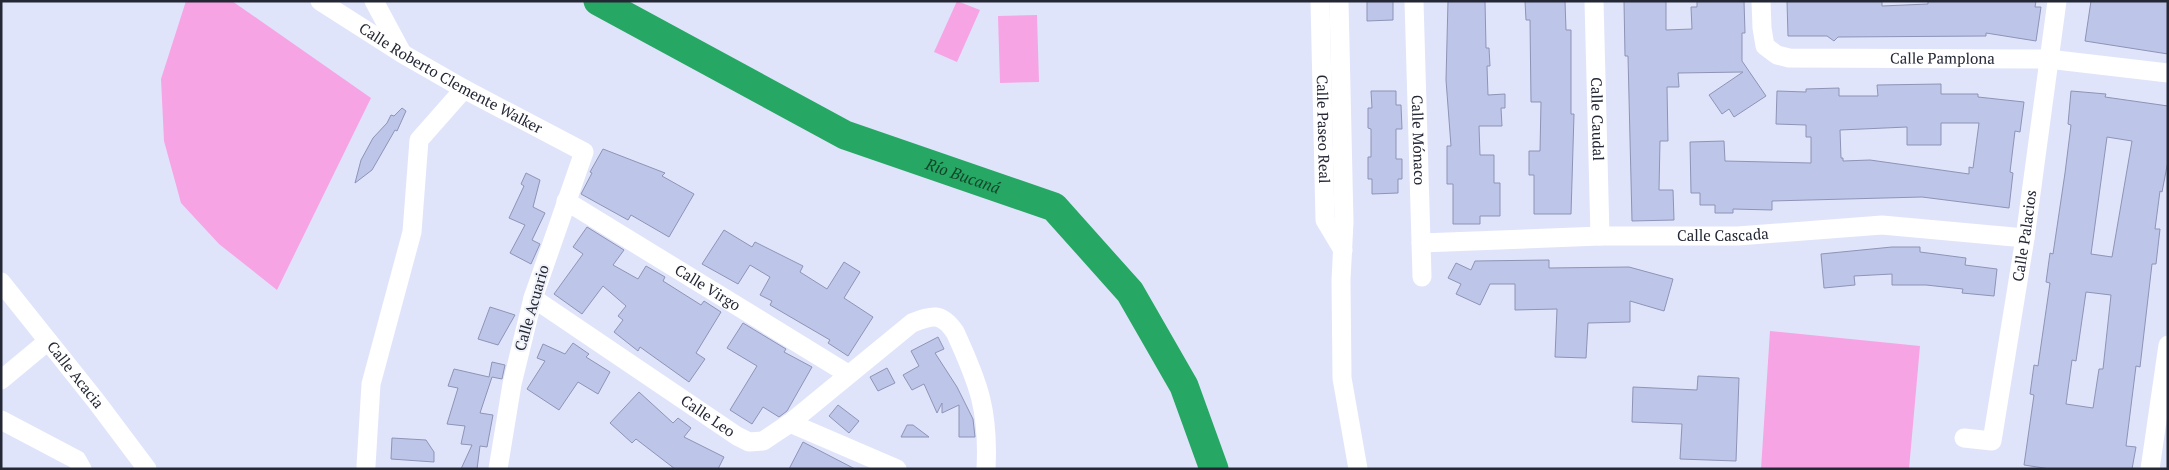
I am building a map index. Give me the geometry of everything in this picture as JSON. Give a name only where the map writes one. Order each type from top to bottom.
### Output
[{"type":"street","name":"Calle Roberto Clemente Walker","points":[[320,1],[403,54],[464,89],[584,152]]},
{"type":"street","points":[[374,1],[403,54]]},
{"type":"street","name":"Calle Paseo Real","points":[[1320,1],[1325,220],[1343,250]]},
{"type":"street","name":"Calle Paseo Real","points":[[1339,1],[1344,222],[1342,378],[1358,469]]},
{"type":"street","name":"Calle Mónaco","points":[[1414,1],[1422,277]]},
{"type":"street","name":"Calle Caudal","points":[[1594,1],[1600,236]]},
{"type":"street","name":"Calle Pamplona","points":[[1761,1],[1765,46],[1777,55],[1789,58],[2048,60],[2168,73]]},
{"type":"street","name":"Calle Palacios","points":[[1964,438],[1992,441],[2025,238],[2057,1]]},
{"type":"street","points":[[366,466],[371,384],[412,232],[419,140],[464,89]]},
{"type":"street","name":"Calle Acuario","points":[[498,469],[512,384],[532,298],[584,152]]},
{"type":"street","name":"Calle Virgo","points":[[566,201],[848,374]]},
{"type":"street","name":"Calle Cascada","points":[[1420,243],[1600,236],[1738,236],[1882,225],[2025,238]]},
{"type":"street","name":"Calle Acacia","points":[[1,282],[147,469]]},
{"type":"street","name":"Calle Leo","points":[[532,298],[737,436],[749,442],[763,441],[790,423],[912,322],[932,315],[942,318],[950,324],[955,332],[980,390],[987,438],[986,469]]},
{"type":"street","points":[[1,380],[48,341]]},
{"type":"street","points":[[2150,469],[2168,345]]},
{"type":"street","points":[[1,420],[77,460],[82,469]]},
{"type":"street","points":[[790,423],[897,469]]},
{"type":"shaded area","points":[[186,1],[232,1],[371,98],[277,290],[219,244],[181,203],[164,141],[161,79]]},
{"type":"shaded area","points":[[957,1],[980,10],[957,62],[934,52]]},
{"type":"shaded area","points":[[1037,15],[1039,82],[1000,83],[998,16]]},
{"type":"shaded area","points":[[1770,331],[1920,346],[1909,469],[1761,469]]},
{"type":"building","points":[[1367,1],[1393,1],[1393,20],[1367,21]]},
{"type":"building","points":[[1448,1],[1485,1],[1486,48],[1489,48],[1490,66],[1487,66],[1488,95],[1505,94],[1505,108],[1501,108],[1502,126],[1479,126],[1480,155],[1494,155],[1494,183],[1500,183],[1500,216],[1480,216],[1480,224],[1453,224],[1453,184],[1447,184],[1447,146],[1451,146],[1446,80]]},
{"type":"building","points":[[1525,1],[1565,1],[1566,30],[1571,30],[1571,114],[1574,114],[1571,214],[1534,214],[1534,175],[1529,175],[1529,151],[1540,151],[1541,102],[1531,102],[1530,20],[1526,20]]},
{"type":"building","points":[[1624,1],[1666,1],[1666,30],[1692,29],[1691,7],[1697,7],[1697,1],[1744,1],[1745,33],[1742,33],[1742,61],[1766,96],[1734,117],[1729,109],[1722,114],[1709,95],[1743,72],[1678,73],[1679,87],[1667,87],[1668,141],[1660,141],[1659,190],[1673,190],[1674,220],[1632,221],[1628,56],[1625,56]]},
{"type":"building","points":[[1787,1],[1882,1],[1882,6],[1928,4],[1928,1],[2036,1],[2035,7],[2041,7],[2036,41],[1986,33],[1986,36],[1838,37],[1834,41],[1827,36],[1788,36]]},
{"type":"building","points":[[2091,1],[2168,1],[2168,54],[2085,41]]},
{"type":"building","points":[[1941,84],[1941,94],[1978,94],[1978,97],[2024,102],[2020,132],[2015,131],[2010,172],[2013,173],[2009,208],[1922,197],[1772,201],[1772,210],[1733,209],[1733,213],[1715,213],[1715,205],[1700,205],[1700,193],[1691,193],[1690,142],[1724,141],[1725,161],[1811,163],[1811,137],[1806,137],[1806,125],[1776,124],[1777,91],[1806,92],[1806,89],[1839,88],[1839,96],[1878,96],[1877,85]],"holes":[[[1941,123],[1979,123],[1973,168],[1969,167],[1969,174],[1870,160],[1843,161],[1843,158],[1841,158],[1840,130],[1907,127],[1907,145],[1941,145]]]},
{"type":"building","points":[[1371,91],[1396,91],[1396,105],[1401,105],[1402,129],[1396,129],[1396,159],[1402,159],[1402,179],[1398,179],[1398,193],[1372,194],[1372,179],[1368,179],[1368,157],[1371,157],[1371,129],[1368,128],[1368,108],[1372,108]]},
{"type":"building","points":[[2071,91],[2106,94],[2105,97],[2168,106],[2168,161],[2162,192],[2160,191],[2155,229],[2160,229],[2156,264],[2152,264],[2140,367],[2136,366],[2126,446],[2136,447],[2132,469],[2050,469],[2024,465],[2034,395],[2030,394],[2034,365],[2038,366],[2050,283],[2046,282],[2050,253],[2053,254],[2065,173],[2071,125],[2068,124]],"holes":[[[2107,137],[2132,141],[2112,257],[2091,254]],[[2086,292],[2111,295],[2103,369],[2099,369],[2093,408],[2066,404],[2072,360],[2076,361]]]},
{"type":"building","points":[[402,108],[406,111],[397,131],[395,130],[372,170],[355,183],[361,160],[373,138],[387,123],[391,115],[394,116]]},
{"type":"building","points":[[603,149],[665,173],[662,176],[694,194],[669,237],[631,215],[628,220],[581,194],[592,173],[590,172]]},
{"type":"building","points":[[526,173],[540,180],[533,207],[545,213],[532,240],[540,244],[531,264],[510,253],[525,225],[509,218],[524,186],[521,184]]},
{"type":"building","points":[[587,227],[624,250],[613,265],[638,279],[646,266],[665,277],[663,281],[701,305],[704,301],[721,312],[696,353],[705,359],[689,382],[640,347],[638,351],[614,332],[623,320],[618,316],[626,306],[603,286],[582,314],[554,294],[583,254],[573,247]]},
{"type":"building","points":[[724,230],[752,247],[755,242],[803,266],[800,272],[827,289],[844,262],[860,272],[844,298],[873,317],[848,356],[828,343],[830,340],[770,305],[772,301],[760,295],[770,277],[750,265],[738,284],[702,264]]},
{"type":"building","points":[[1892,247],[1920,247],[1920,252],[1966,258],[1965,265],[1997,269],[1994,296],[1962,293],[1963,289],[1926,285],[1892,285],[1892,274],[1854,276],[1855,285],[1824,288],[1821,254]]},
{"type":"building","points":[[1549,260],[1549,268],[1629,267],[1673,279],[1664,311],[1630,301],[1630,322],[1588,323],[1586,358],[1555,357],[1557,309],[1515,310],[1515,284],[1490,284],[1480,305],[1456,294],[1461,284],[1448,278],[1456,263],[1471,270],[1475,261]]},
{"type":"building","points":[[490,307],[515,315],[498,345],[478,339]]},
{"type":"building","points":[[743,323],[786,349],[784,352],[812,367],[787,411],[779,417],[763,407],[752,424],[730,410],[757,366],[727,348]]},
{"type":"building","points":[[938,337],[944,349],[935,353],[957,387],[973,419],[975,437],[959,437],[959,405],[942,413],[942,403],[937,413],[924,384],[912,390],[903,375],[919,366],[911,351]]},
{"type":"building","points":[[573,343],[589,354],[586,357],[610,372],[598,394],[578,382],[559,410],[527,389],[545,361],[537,358],[543,344],[565,354]]},
{"type":"building","points":[[492,362],[505,365],[502,379],[492,377],[480,413],[493,415],[487,447],[480,446],[477,469],[461,469],[472,445],[461,444],[465,426],[447,424],[458,388],[448,386],[454,369],[489,377]]},
{"type":"building","points":[[887,368],[895,383],[878,391],[870,377]]},
{"type":"building","points":[[1698,376],[1739,378],[1736,461],[1680,459],[1682,424],[1632,422],[1633,387],[1697,390]]},
{"type":"building","points":[[639,392],[673,423],[678,418],[691,428],[684,437],[724,457],[718,469],[675,469],[636,439],[632,443],[610,423]]},
{"type":"building","points":[[838,405],[859,421],[849,433],[829,416]]},
{"type":"building","points":[[907,425],[913,425],[929,437],[901,437]]},
{"type":"building","points":[[392,438],[426,440],[434,452],[434,462],[391,459]]},
{"type":"building","points":[[803,442],[855,469],[789,469]]},
{"type":"waterway","name":"Río Bucaná","points":[[598,1],[845,135],[1054,207],[1130,292],[1184,386],[1214,469]]}]
